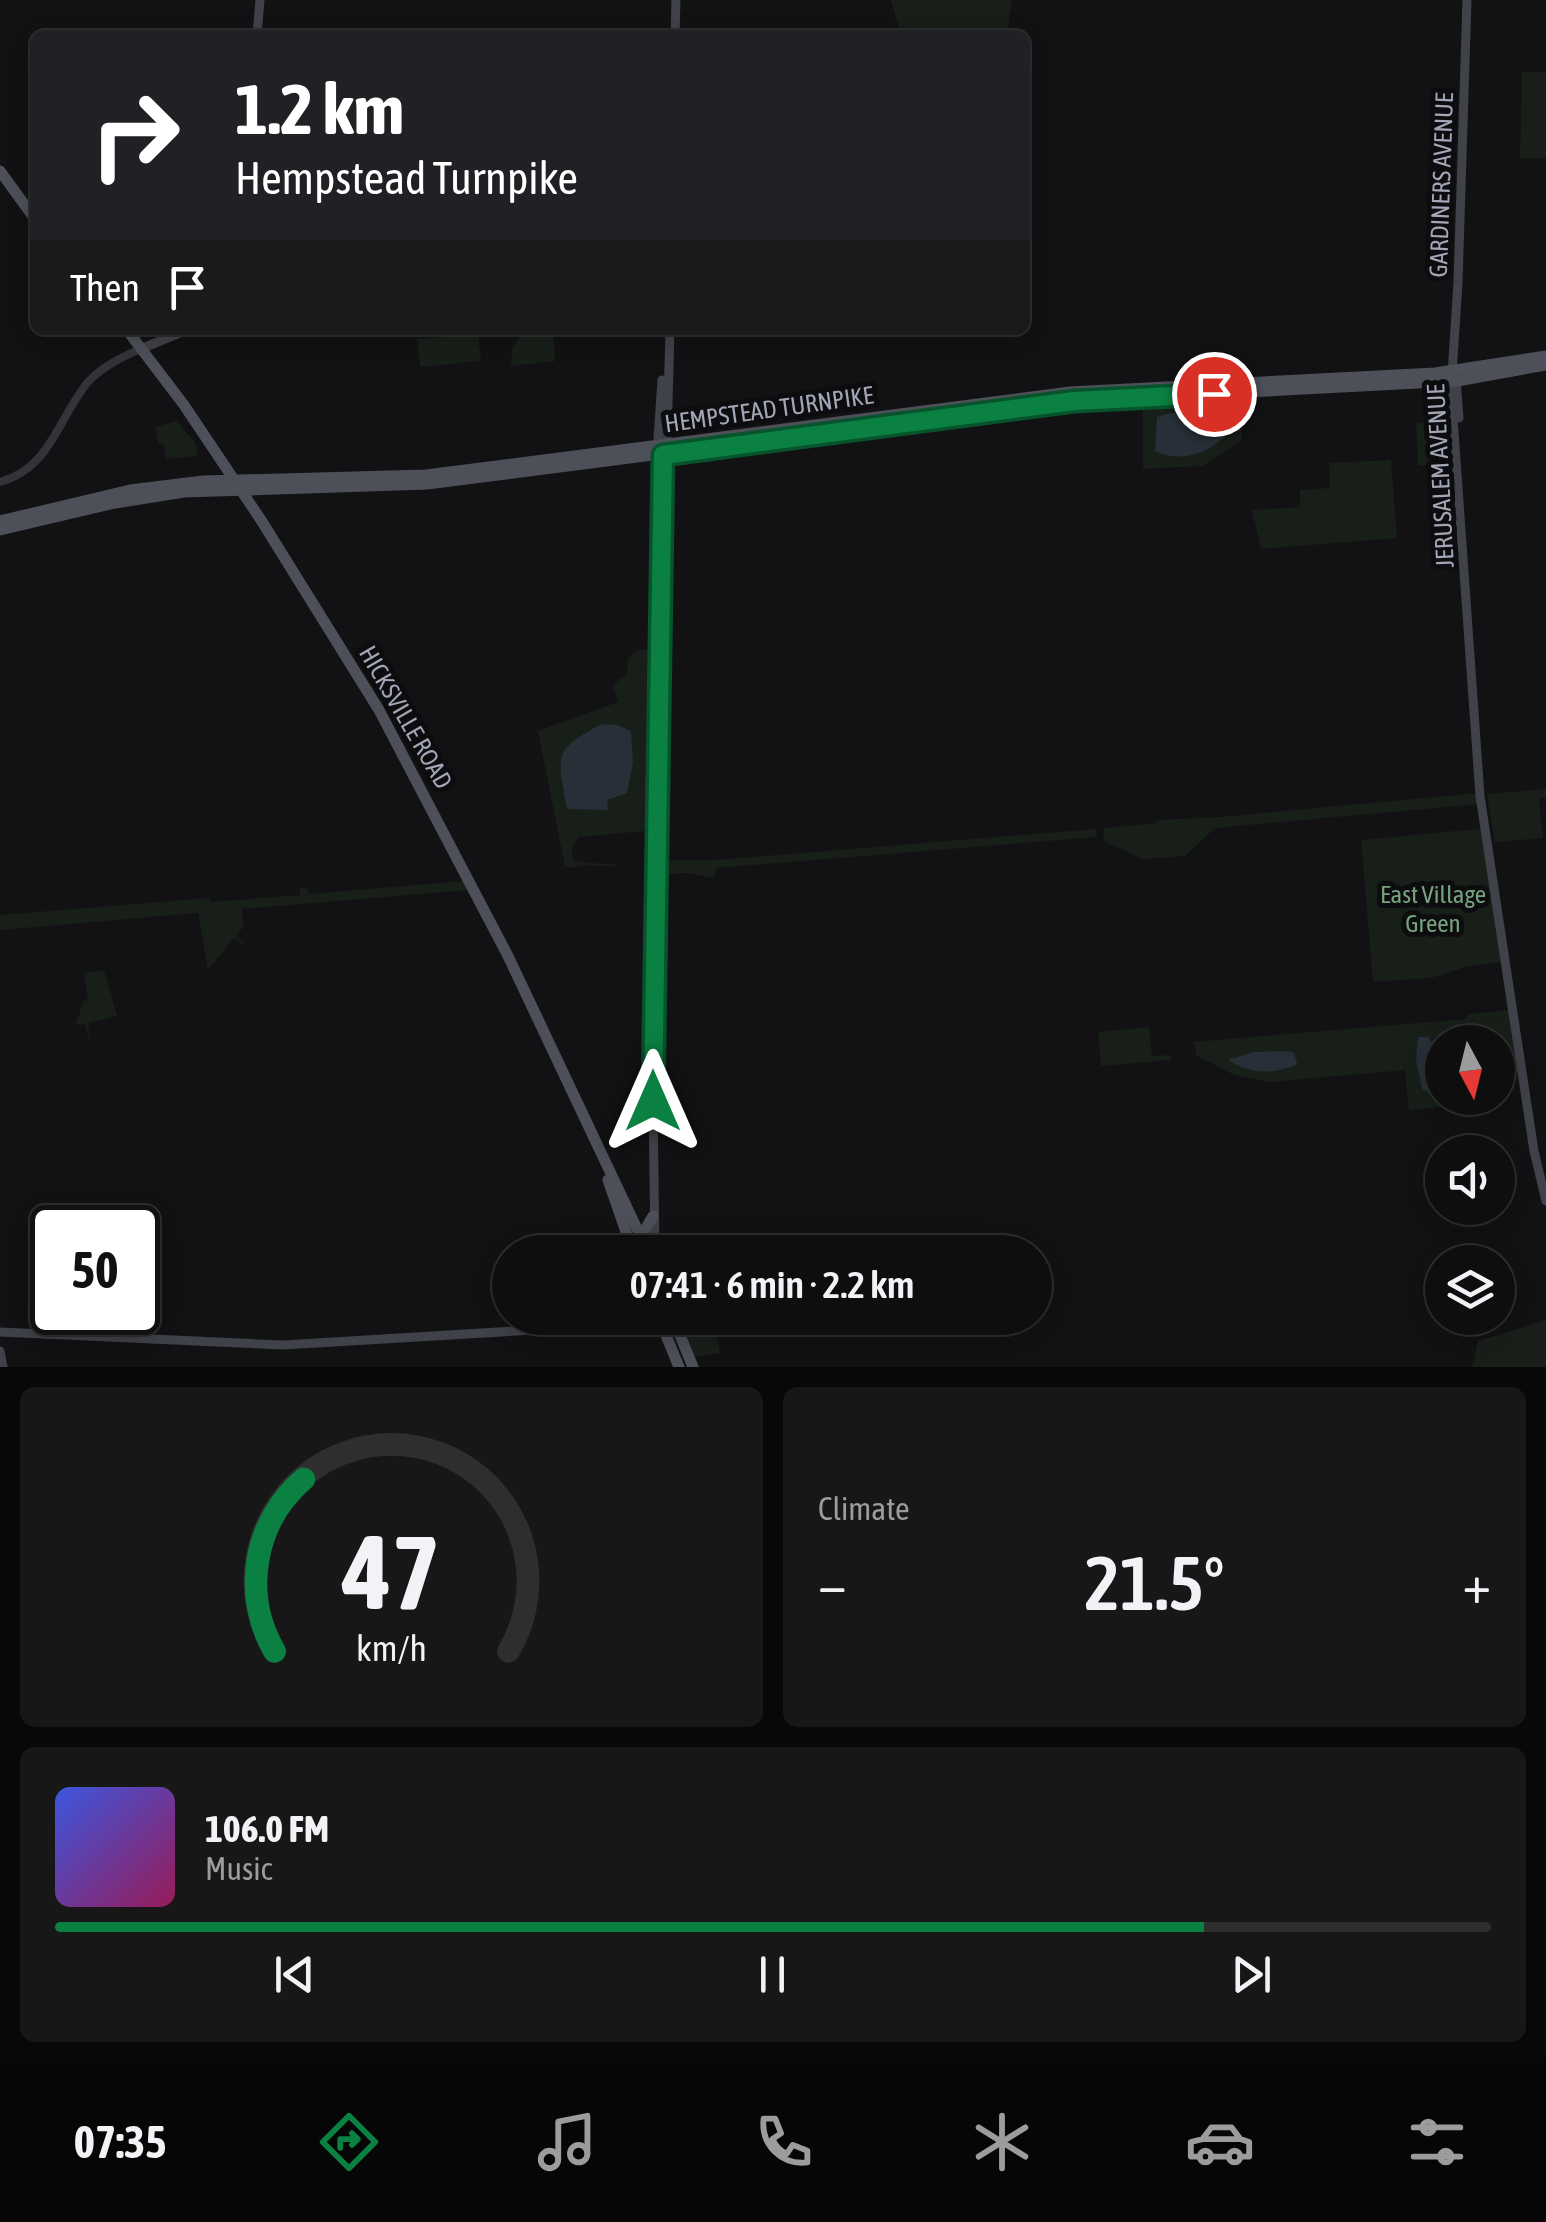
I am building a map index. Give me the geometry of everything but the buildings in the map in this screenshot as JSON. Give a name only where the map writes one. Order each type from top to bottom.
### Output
[{"type":"main road","points":[[257,30],[260,0]]},
{"type":"main road","points":[[675,30],[676,0]]},
{"type":"main road","name":"GARDINERS AVENUE","points":[[1453,378],[1467,0]]},
{"type":"main road","points":[[0,172],[30,212]]},
{"type":"main road","name":"HICKSVILLE ROAD","points":[[132,335],[253,508],[399,745],[508,956],[641,1235]]},
{"type":"main road","points":[[143,348],[176,335]]},
{"type":"main road","points":[[653,1235],[652,1022],[659,878],[663,450],[667,438],[668,335]]},
{"type":"main road","name":"HEMPSTEAD TURNPIKE","points":[[845,427],[916,413],[1116,388],[1453,378],[1546,356]]},
{"type":"main road","name":"HEMPSTEAD TURNPIKE","points":[[0,530],[147,497],[236,483],[263,488],[422,484],[663,450],[1074,401],[1453,378],[1546,365]]},
{"type":"main road","name":"JERUSALEM AVENUE","points":[[1453,378],[1486,795],[1546,1183]]},
{"type":"main road","name":"JERUSALEM AVENUE","points":[[1453,378],[1480,796],[1534,1151],[1546,1201]]},
{"type":"main road","name":"HEMPSTEAD TURNPIKE","points":[[0,520],[130,490],[203,481],[426,475],[663,450]]},
{"type":"main road","points":[[203,481],[220,476],[222,461]]},
{"type":"main road","points":[[253,508],[254,493],[263,488]]},
{"type":"main road","name":"HICKSVILLE ROAD","points":[[600,1152],[628,1235]]},
{"type":"main road","points":[[634,1219],[641,1225],[651,1220]]},
{"type":"main road","points":[[642,1235],[651,1220]]},
{"type":"main road","points":[[0,1332],[267,1345],[492,1334]]},
{"type":"main road","points":[[661,1335],[674,1353]]},
{"type":"main road","points":[[670,1335],[679,1367]]},
{"type":"main road","points":[[675,1335],[693,1367]]},
{"type":"main road","points":[[0,1351],[3,1367]]},
{"type":"street","points":[[0,482],[41,458],[80,393],[98,372],[143,348]]},
{"type":"green space","points":[[891,0],[1012,0],[1008,30],[900,30]]},
{"type":"green space","points":[[1522,72],[1546,72],[1546,158],[1520,158]]},
{"type":"green space","points":[[478,335],[481,361],[420,367],[417,339]]},
{"type":"green space","points":[[521,335],[553,335],[555,361],[511,366],[512,348]]},
{"type":"green space","points":[[1239,397],[1242,440],[1203,466],[1143,469],[1143,401]]},
{"type":"green space","points":[[177,421],[196,444],[197,456],[166,459],[155,427]]},
{"type":"green space","points":[[1452,421],[1455,463],[1418,466],[1416,423]]},
{"type":"green space","points":[[1391,460],[1397,538],[1261,549],[1252,510],[1300,507],[1300,490],[1330,488],[1329,463]]},
{"type":"green space","points":[[637,650],[650,650],[645,831],[578,837],[572,849],[573,859],[623,867],[570,868],[565,866],[538,731],[618,702],[613,685],[627,674],[628,659]]},
{"type":"green space","points":[[1546,789],[1546,798],[1539,799],[1543,838],[1495,842],[1487,794]]},
{"type":"green space","points":[[1479,793],[1480,804],[1215,828],[1185,856],[1143,859],[1105,842],[1103,828],[1157,820]]},
{"type":"green space","name":"East Village Green","points":[[1488,828],[1507,961],[1465,967],[1431,978],[1373,982],[1361,840]]},
{"type":"green space","points":[[1096,829],[1097,837],[716,868],[714,878],[669,874],[669,860],[715,860]]},
{"type":"green space","points":[[463,881],[468,890],[242,909],[243,927],[236,936],[249,948],[234,938],[208,970],[198,913],[0,930],[0,915],[209,898],[210,902],[300,895],[300,888],[307,888],[309,894]]},
{"type":"green space","points":[[104,970],[117,1016],[88,1023],[91,1046],[85,1024],[76,1025],[83,1001],[88,1000],[84,973]]},
{"type":"green space","points":[[1509,1010],[1512,1025],[1425,1025],[1425,1108],[1409,1110],[1405,1070],[1270,1082],[1234,1075],[1196,1055],[1194,1042],[1464,1019],[1469,1014]]},
{"type":"green space","points":[[1149,1027],[1152,1056],[1171,1055],[1171,1060],[1101,1066],[1098,1032]]},
{"type":"green space","points":[[1546,1320],[1546,1367],[1472,1367],[1478,1341],[1515,1335],[1515,1330]]},
{"type":"green space","points":[[686,1335],[716,1335],[720,1353],[695,1357]]},
{"type":"shaded area","points":[[1170,413],[1220,413],[1225,437],[1192,455],[1155,451],[1157,417]]},
{"type":"shaded area","points":[[602,724],[631,731],[633,763],[627,793],[607,800],[608,810],[567,809],[562,756],[574,741]]},
{"type":"shaded area","points":[[1418,1037],[1425,1037],[1425,1090],[1422,1089],[1416,1059]]},
{"type":"shaded area","points":[[1254,1052],[1294,1053],[1297,1064],[1280,1070],[1254,1070],[1228,1060]]},
{"type":"route","points":[[653,1101],[663,455],[1074,401],[1214,394]]}]
